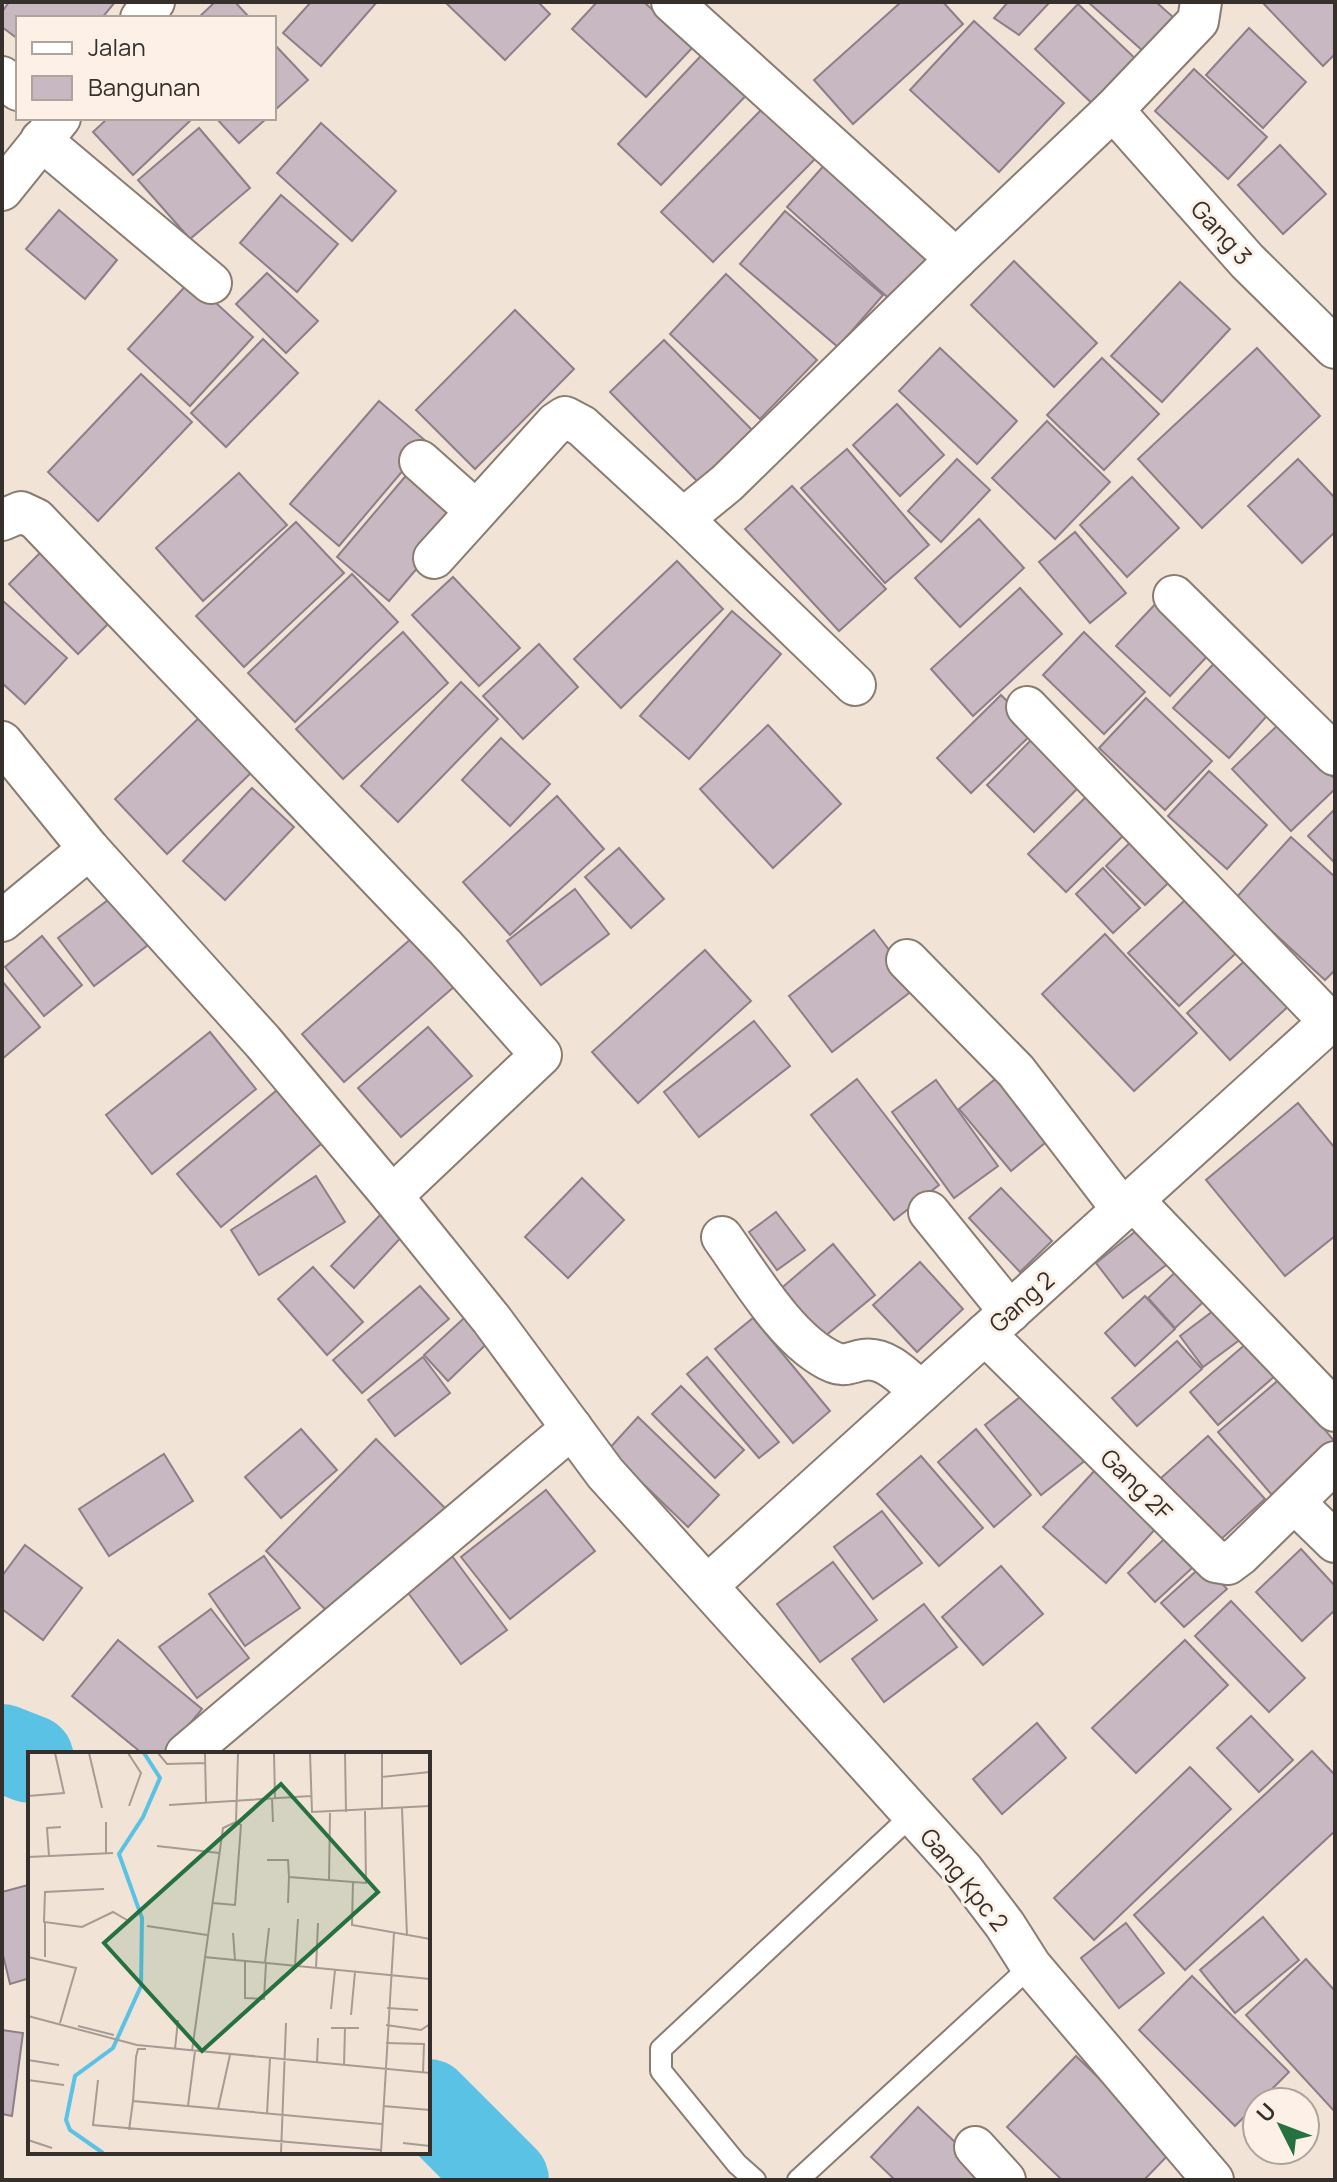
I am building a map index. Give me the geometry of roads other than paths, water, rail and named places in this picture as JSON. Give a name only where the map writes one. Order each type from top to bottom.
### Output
[{"type":"street","points":[[672,2],[956,259]]},
{"type":"street","points":[[683,519],[727,483],[1113,110],[1198,21],[1201,2]]},
{"type":"street","name":"Gang 3","points":[[1113,110],[1247,261],[1335,348]]},
{"type":"street","points":[[2,190],[52,125],[211,283]]},
{"type":"street","points":[[434,558],[556,423],[565,417],[582,426],[683,519],[855,685]]},
{"type":"street","points":[[420,461],[476,511]]},
{"type":"street","points":[[2,520],[21,512],[36,519],[446,948],[541,1055],[392,1196]]},
{"type":"street","points":[[1174,596],[1335,755]]},
{"type":"street","points":[[1027,707],[1332,1019]]},
{"type":"street","name":"Gang Kpc 2","points":[[2,742],[89,849],[263,1042],[392,1196],[492,1320],[605,1473],[964,1871],[1031,1966],[1213,2180]]},
{"type":"street","points":[[2,921],[89,849]]},
{"type":"street","points":[[907,960],[1016,1071],[1128,1205],[1335,1411]]},
{"type":"street","name":"Gang 2","points":[[708,1585],[1332,1019]]},
{"type":"street","points":[[929,1212],[997,1323]]},
{"type":"street","points":[[722,1237],[771,1305],[803,1341],[831,1361],[845,1365],[865,1359],[876,1360],[892,1368],[921,1392]]},
{"type":"street","name":"Gang 2F","points":[[997,1323],[1216,1562],[1228,1564],[1295,1503]]},
{"type":"street","points":[[188,1752],[572,1428]]},
{"type":"street","points":[[1335,1462],[1295,1503],[1335,1542]]},
{"type":"street","points":[[975,2147],[1005,2180]]},
{"type":"lane","points":[[755,2180],[737,2164],[661,2071],[661,2049],[912,1815]]},
{"type":"lane","points":[[798,2180],[1031,1966]]},
{"type":"waterway","points":[[2,1748],[28,1758]]},
{"type":"waterway","points":[[430,2105],[505,2180]]}]
